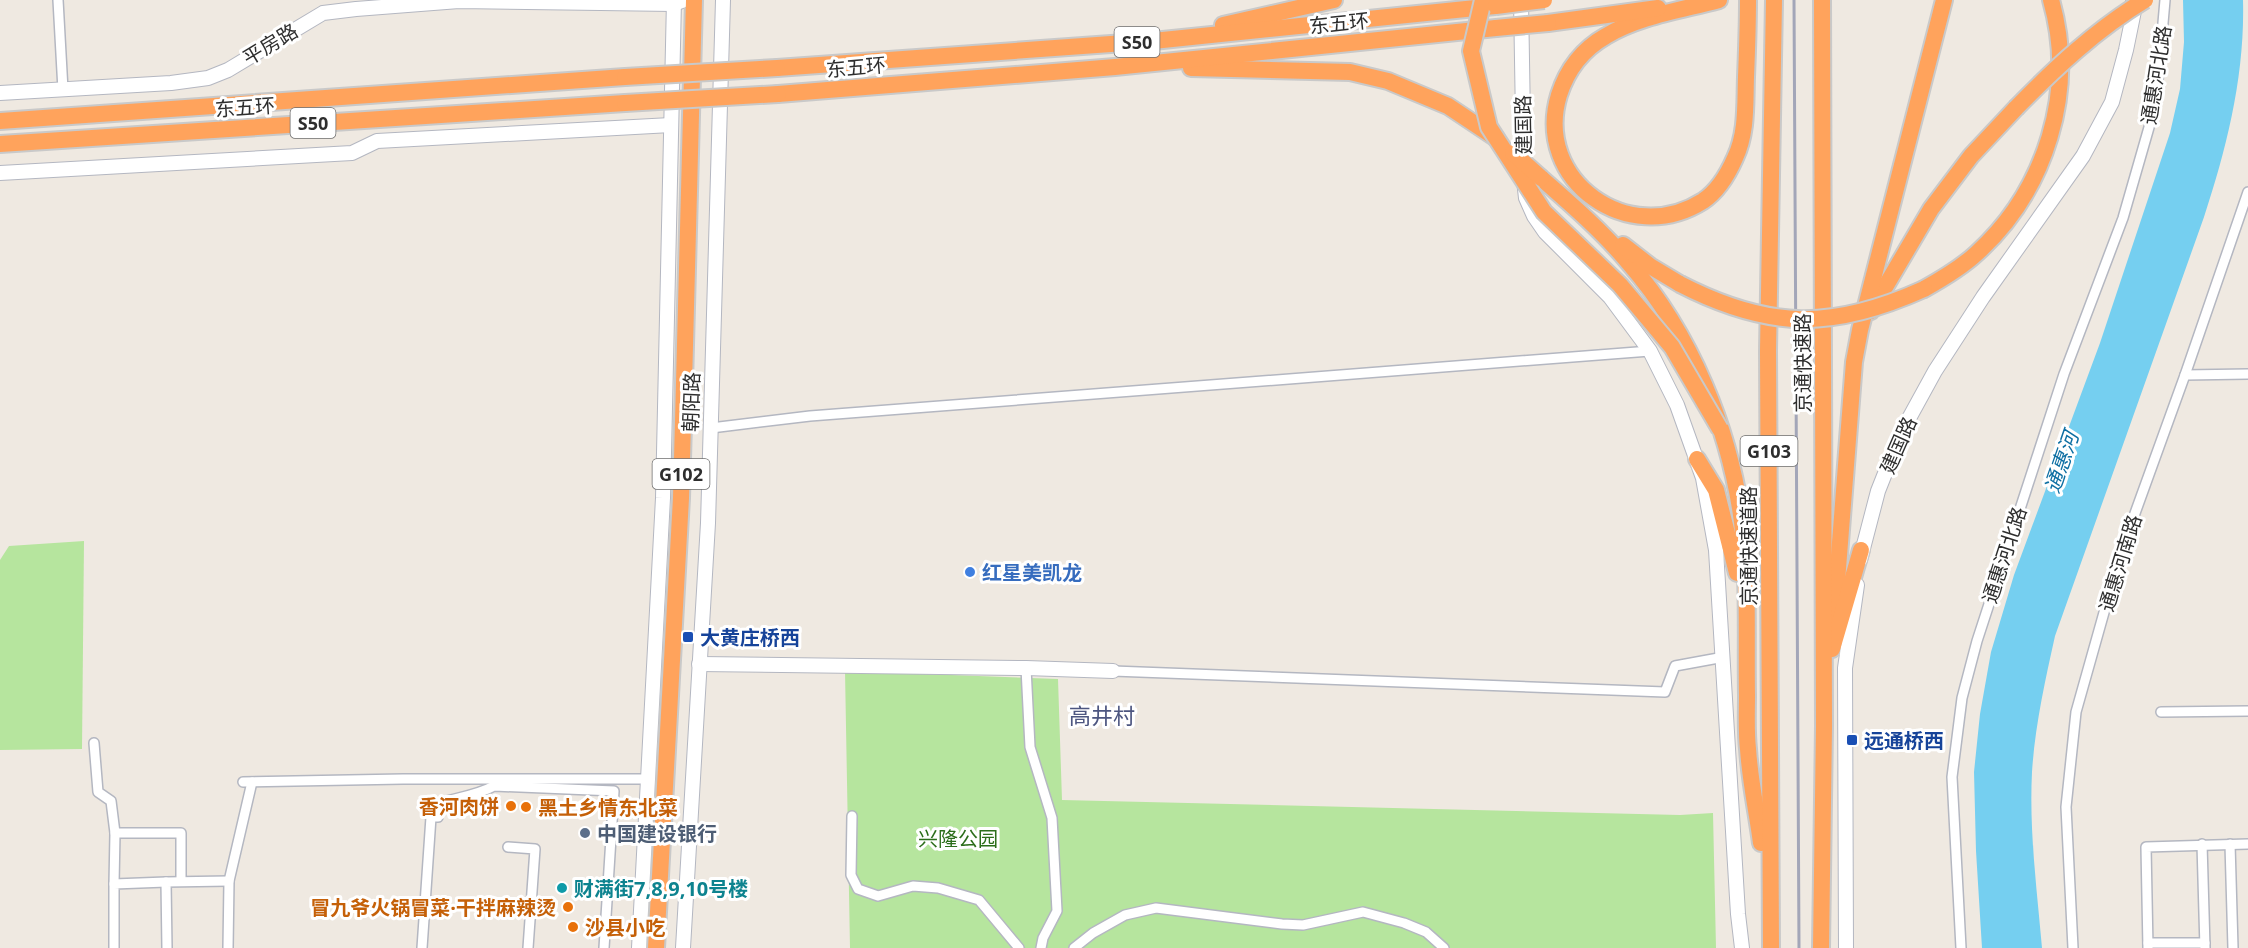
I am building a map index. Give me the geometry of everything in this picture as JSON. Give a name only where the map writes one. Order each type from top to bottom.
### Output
[{"type":"highway","name":"朝阳路","points":[[656,948],[681,498],[694,0]]},
{"type":"highway","name":"朝阳路","points":[[666,948],[691,498],[704,0]]},
{"type":"highway","points":[[1153,41],[1334,0]]},
{"type":"highway","name":"东五环","points":[[0,121],[1153,41],[1490,3],[1544,0]]},
{"type":"highway","name":"东五环","points":[[0,144],[778,94],[1115,67],[1643,15],[1712,0]]},
{"type":"highway","points":[[1719,0],[1643,15],[1585,50],[1571,67],[1555,107],[1554,131],[1558,153],[1569,174],[1583,190],[1600,203],[1618,211],[1638,215],[1659,215],[1681,211],[1703,201],[1722,182],[1736,156],[1745,126],[1748,0]]},
{"type":"highway","name":"京通快速道路","points":[[1771,948],[1768,351],[1774,0]]},
{"type":"highway","name":"京通快速路","points":[[1822,0],[1824,726]]},
{"type":"highway","points":[[1824,726],[1832,649],[1850,396],[1860,330],[1944,0]]},
{"type":"highway","points":[[1115,67],[1350,72],[1388,81],[1448,106],[1496,138],[1582,213],[1650,266],[1680,284],[1728,307],[1760,315],[1789,319],[1830,318],[1860,314],[1924,290],[1976,255],[1999,232],[2029,189],[2040,165],[2057,112],[2061,80],[2057,20],[2051,0]]},
{"type":"highway","points":[[1860,330],[1931,209],[1971,156],[2045,78],[2120,15],[2145,0]]},
{"type":"highway","points":[[1490,3],[1471,51],[1490,127],[1544,212],[1620,285],[1672,347],[1720,429]]},
{"type":"highway","points":[[1582,213],[1630,263],[1673,324],[1708,396],[1734,477],[1742,522],[1746,615],[1747,748],[1770,902]]},
{"type":"highway","points":[[1697,459],[1716,490],[1746,615]]},
{"type":"highway","points":[[1832,649],[1861,550]]},
{"type":"highway","name":"G103","points":[[1821,948],[1824,726]]},
{"type":"street","points":[[58,0],[63,90]]},
{"type":"street","name":"平房路","points":[[0,93],[171,83],[208,78],[228,70],[322,13],[356,4],[459,0],[678,1]]},
{"type":"street","name":"朝阳路","points":[[683,948],[708,523],[723,0]]},
{"type":"street","name":"建国路","points":[[1521,0],[1526,198],[1545,232],[1610,297],[1650,351],[1677,405],[1697,459],[1708,501],[1716,550],[1742,948]]},
{"type":"street","name":"建国路","points":[[1846,948],[1845,668],[1861,550],[1878,491],[1901,433],[1935,371],[1983,297],[2083,156],[2112,102],[2126,50],[2134,11],[2133,0]]},
{"type":"street","name":"通惠河北路","points":[[1961,948],[1952,777],[1962,698],[1984,618],[2064,374],[2126,208],[2156,103],[2165,0]]},
{"type":"street","name":"朝阳路","points":[[639,948],[663,498],[671,125],[678,1]]},
{"type":"street","points":[[0,174],[352,153],[377,141],[671,125]]},
{"type":"street","name":"通惠河南路","points":[[2073,948],[2066,807],[2076,712],[2121,552],[2186,375],[2248,192]]},
{"type":"street","points":[[711,428],[810,416],[1650,351]]},
{"type":"street","points":[[2186,375],[2248,374]]},
{"type":"street","points":[[699,664],[1026,668],[1665,692],[1675,666],[1724,657]]},
{"type":"street","points":[[1026,668],[1030,747],[1052,818],[1057,911],[1043,938],[1041,948]]},
{"type":"street","points":[[2161,712],[2248,711]]},
{"type":"street","points":[[94,743],[98,792],[111,801],[115,833],[114,948]]},
{"type":"street","points":[[228,948],[229,881],[247,782],[403,779],[648,779]]},
{"type":"street","points":[[422,948],[431,817],[427,813],[428,805],[460,796],[480,794],[494,786],[614,791],[604,948]]},
{"type":"street","points":[[852,816],[851,875],[858,888],[878,896],[913,886],[938,888],[979,900],[1019,948]]},
{"type":"street","points":[[115,833],[181,833],[181,881]]},
{"type":"street","points":[[2202,844],[2205,945],[2148,945],[2146,847],[2202,844],[2248,844]]},
{"type":"street","points":[[2230,844],[2233,948]]},
{"type":"street","points":[[508,847],[535,849],[528,948]]},
{"type":"street","points":[[114,884],[229,881]]},
{"type":"street","points":[[166,882],[167,948]]},
{"type":"street","points":[[1074,948],[1093,933],[1125,915],[1156,908],[1303,925],[1363,912],[1404,923],[1426,932],[1444,948]]},
{"type":"green space","points":[[84,541],[82,749],[0,750],[0,560],[9,546]]},
{"type":"green space","name":"兴隆公园","points":[[845,671],[1058,679],[1062,800],[1680,815],[1713,813],[1716,948],[850,948]]},
{"type":"water","name":"通惠河","points":[[2183,0],[2243,0],[2241,56],[2233,110],[2204,217],[2055,636],[2038,721],[2031,794],[2042,948],[1982,948],[1974,772],[1980,714],[1991,652],[2014,575],[2100,343],[2170,133],[2180,89],[2184,42]]},
{"type":"railway","points":[[1794,0],[1799,948]]},
{"type":"place","name":"红星美凯龙","points":[[970,572]]},
{"type":"place","name":"大黄庄桥西","points":[[688,637]]},
{"type":"place","name":"远通桥西","points":[[1852,740]]},
{"type":"place","name":"香河肉饼","points":[[511,806]]},
{"type":"place","name":"黑土乡情东北菜","points":[[526,807]]},
{"type":"place","name":"中国建设银行","points":[[585,833]]},
{"type":"place","name":"财满街7,8,9,10号楼","points":[[562,888]]},
{"type":"place","name":"冒九爷火锅冒菜·干拌麻辣烫","points":[[568,907]]},
{"type":"place","name":"沙县小吃","points":[[573,927]]},
{"type":"district","name":"高井村","points":[[1102,715]]}]
